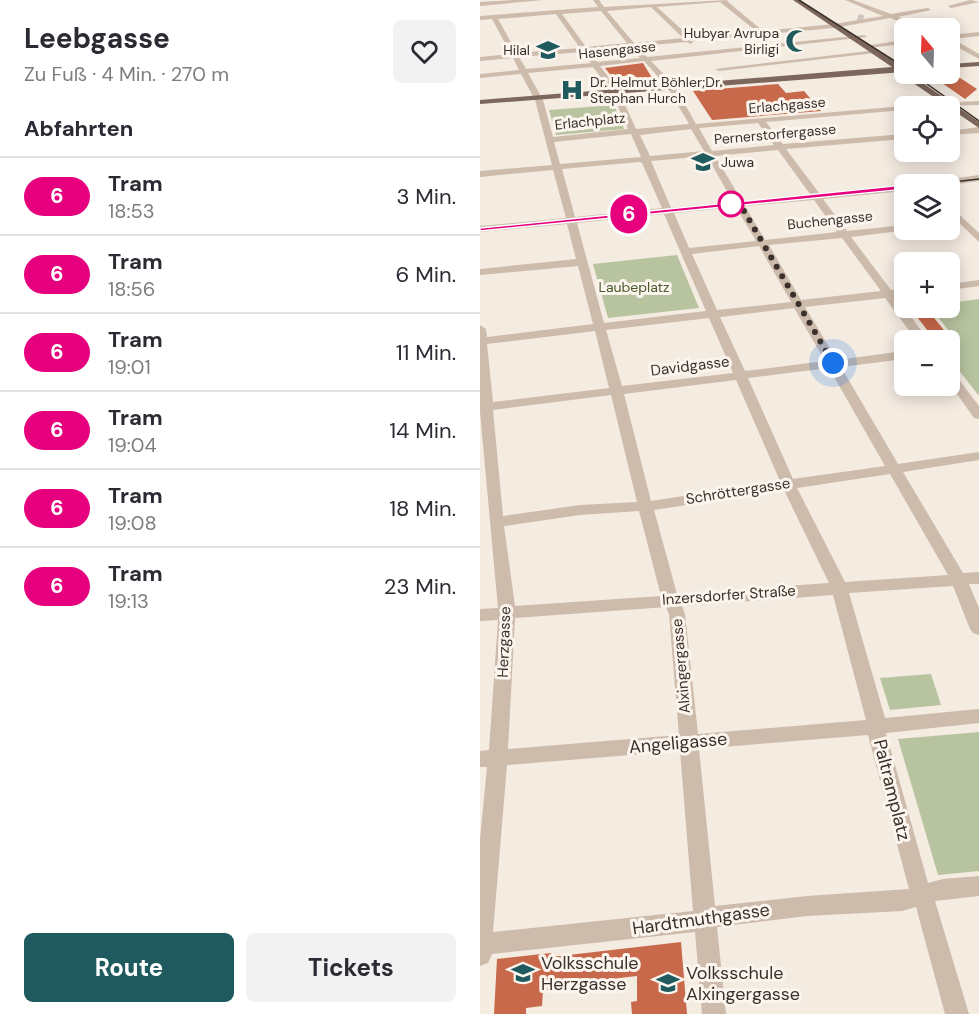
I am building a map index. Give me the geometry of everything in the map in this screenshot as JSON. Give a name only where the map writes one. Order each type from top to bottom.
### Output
[{"type":"main road","points":[[796,0],[867,46]]},
{"type":"main road","points":[[805,0],[864,37],[894,62]]},
{"type":"main road","points":[[960,65],[979,64]]},
{"type":"main road","points":[[480,102],[894,70]]},
{"type":"main road","points":[[923,84],[938,96]]},
{"type":"main road","points":[[935,84],[979,116]]},
{"type":"main road","points":[[960,113],[979,128]]},
{"type":"street","points":[[480,4],[540,0]]},
{"type":"street","points":[[596,0],[601,9],[671,87],[764,242],[959,580],[979,629]]},
{"type":"street","points":[[480,18],[723,0],[817,75]]},
{"type":"street","points":[[848,0],[895,18]]},
{"type":"street","points":[[951,6],[979,0]]},
{"type":"street","points":[[652,5],[732,81]]},
{"type":"street","points":[[480,59],[834,26],[861,18],[928,10]]},
{"type":"street","points":[[557,12],[615,91]]},
{"type":"street","points":[[494,17],[538,97]]},
{"type":"street","points":[[960,37],[979,34]]},
{"type":"street","name":"Hasengasse","points":[[480,76],[864,37]]},
{"type":"street","points":[[719,69],[798,60],[894,44]]},
{"type":"street","points":[[960,45],[979,57]]},
{"type":"street","points":[[867,46],[876,48]]},
{"type":"street","name":"Erlachplatz","points":[[538,97],[549,140],[633,131],[615,91]]},
{"type":"street","points":[[960,104],[979,103]]},
{"type":"street","name":"Erlachgasse","points":[[646,159],[635,133],[894,109]]},
{"type":"street","points":[[761,121],[915,330]]},
{"type":"street","points":[[960,131],[979,128]]},
{"type":"street","name":"Pernerstorfergasse","points":[[480,174],[894,137]]},
{"type":"street","points":[[549,140],[573,220],[581,261],[600,327]]},
{"type":"street","points":[[646,159],[788,484],[839,587],[877,726]]},
{"type":"street","points":[[960,181],[979,178]]},
{"type":"street","points":[[960,185],[979,183]]},
{"type":"street","points":[[480,229],[894,189]]},
{"type":"street","points":[[962,222],[979,220]]},
{"type":"street","points":[[962,222],[979,239]]},
{"type":"street","name":"Buchengasse","points":[[686,251],[894,229]]},
{"type":"street","points":[[480,272],[581,261]]},
{"type":"street","points":[[960,286],[979,283]]},
{"type":"street","points":[[480,337],[600,327],[894,293]]},
{"type":"street","name":"Alxingergasse","points":[[600,327],[670,599],[677,614],[687,742],[714,1014]]},
{"type":"street","name":"Herzgasse","points":[[480,337],[483,408],[507,613],[489,758],[480,948]]},
{"type":"street","name":"Davidgasse","points":[[483,408],[894,355]]},
{"type":"street","points":[[960,389],[979,415]]},
{"type":"street","name":"Schröttergasse","points":[[496,522],[580,510],[646,506],[979,456]]},
{"type":"street","name":"Inzersdorfer Straße","points":[[480,615],[670,599],[979,578]]},
{"type":"street","name":"Paltramplatz","points":[[957,1014],[883,759],[877,726],[979,716]]},
{"type":"street","name":"Angeligasse","points":[[489,758],[877,726]]},
{"type":"street","points":[[922,895],[943,889],[979,886]]},
{"type":"street","name":"Hardtmuthgasse","points":[[480,948],[807,906],[902,901],[922,895]]},
{"type":"green space","points":[[614,105],[624,129],[556,135],[549,110]]},
{"type":"green space","name":"Laubeplatz","points":[[677,255],[699,308],[608,318],[593,264]]},
{"type":"green space","points":[[979,299],[979,396],[960,372],[960,330],[948,330],[939,318],[960,318],[960,302]]},
{"type":"green space","points":[[931,674],[941,705],[890,710],[880,678]]},
{"type":"green space","points":[[979,732],[979,871],[938,875],[898,739]]},
{"type":"building","points":[[643,63],[655,83],[642,84],[634,75],[612,77],[605,68]]},
{"type":"building","points":[[960,78],[977,89],[965,99],[943,84],[960,84]]},
{"type":"building","points":[[778,84],[786,93],[804,91],[821,111],[712,120],[693,91]]},
{"type":"building","points":[[918,318],[934,318],[944,330],[927,330]]},
{"type":"building","points":[[681,942],[687,1014],[632,1014],[631,1002],[637,1001],[637,976],[551,986],[550,990],[543,991],[542,1006],[526,1008],[526,1014],[494,1014],[497,959],[551,953],[551,957]]},
{"type":"tunnel","points":[[858,17],[863,19]]},
{"type":"tram line","points":[[799,0],[894,61]]},
{"type":"tram line","points":[[927,84],[979,121]]},
{"type":"tram line","points":[[960,181],[979,179]]},
{"type":"tram line","name":"6","points":[[480,228],[894,189]]},
{"type":"tram line","points":[[480,230],[894,190]]},
{"type":"place","name":"Hubyar Avrupa Birligi","points":[[797,41]]},
{"type":"place","name":"Hilal","points":[[548,50]]},
{"type":"place","name":"Dr. Helmut Böhler;Dr. Stephan Hurch","points":[[572,90]]},
{"type":"place","name":"Juwa","points":[[703,162]]},
{"type":"place","name":"Volksschule Herzgasse","points":[[523,973]]},
{"type":"place","name":"Volksschule Alxingergasse","points":[[668,983]]},
{"type":"route","points":[[731,204],[737,199],[833,363]]}]
